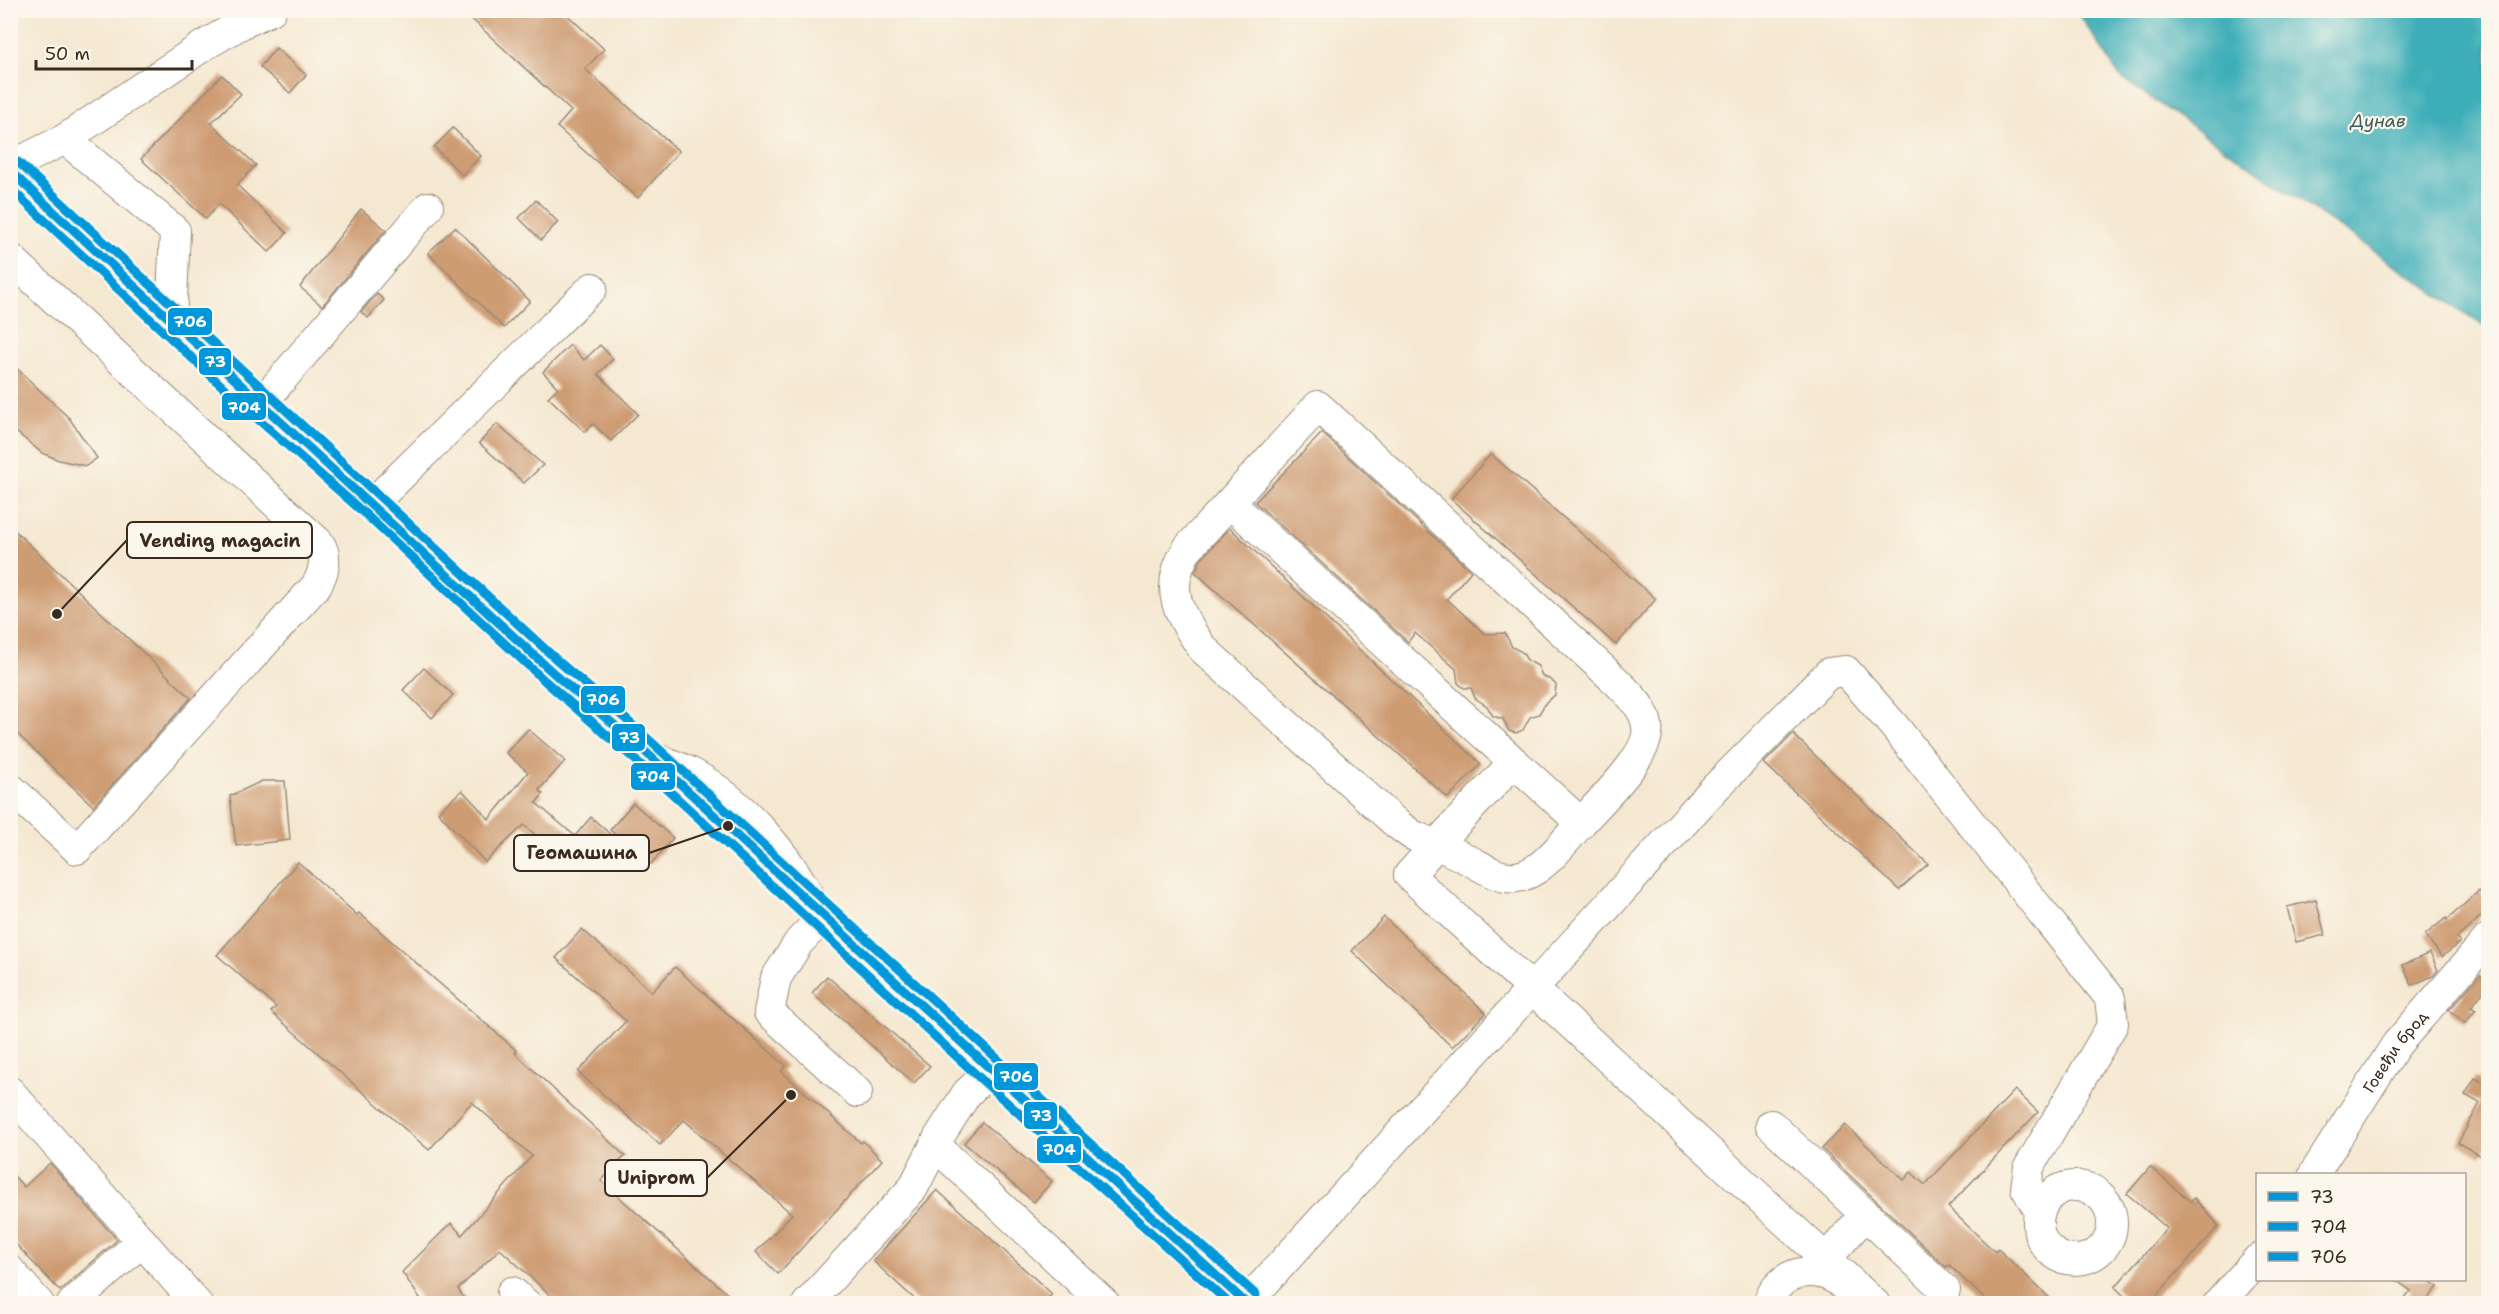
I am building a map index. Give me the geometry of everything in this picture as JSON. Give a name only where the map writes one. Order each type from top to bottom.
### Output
[{"type":"main road","points":[[12,173],[260,405],[372,504],[553,672],[647,754],[990,1071],[1247,1303]]},
{"type":"street","points":[[12,173],[27,158],[65,139],[203,46],[271,10]]},
{"type":"street","points":[[65,139],[175,231],[171,322]]},
{"type":"street","points":[[260,405],[428,207]]},
{"type":"street","points":[[10,258],[319,543],[324,559],[323,572],[316,586],[77,849],[10,788]]},
{"type":"street","points":[[372,504],[592,288]]},
{"type":"street","points":[[1318,406],[1633,698],[1647,724],[1644,747],[1542,866],[1521,878],[1501,877],[1465,856],[1412,835],[1203,649],[1186,625],[1178,608],[1175,594],[1176,569],[1188,548],[1230,503],[1318,406]]},
{"type":"street","points":[[1230,503],[1581,823]]},
{"type":"street","points":[[1247,1303],[1449,1078],[1532,991],[1723,781],[1829,673],[1846,671],[1894,726],[2110,998],[2113,1024],[2029,1167],[2026,1188],[2040,1212]]},
{"type":"street","points":[[1513,763],[1408,875],[1841,1283],[1850,1295],[1853,1304]]},
{"type":"street","points":[[821,915],[799,942],[776,978],[769,1012],[856,1092]]},
{"type":"street","name":"Говеђи брод","points":[[2315,1173],[2396,1045],[2488,939]]},
{"type":"street","points":[[807,1304],[913,1188],[935,1145],[967,1093],[990,1071]]},
{"type":"street","points":[[10,1092],[197,1304]]},
{"type":"street","points":[[1771,1125],[1945,1290]]},
{"type":"street","points":[[935,1145],[1105,1304]]},
{"type":"street","points":[[1768,1304],[1776,1288],[1787,1278],[1823,1266],[1865,1215]]},
{"type":"street","points":[[72,1304],[142,1241]]},
{"type":"street","points":[[2218,1304],[2256,1261]]},
{"type":"street","points":[[1823,1266],[1875,1304]]},
{"type":"street","points":[[10,1271],[39,1304]]},
{"type":"water","name":"Дунав","points":[[2077,11],[2488,11],[2488,329],[2120,77]]},
{"type":"building","points":[[462,10],[562,10],[604,49],[585,69],[679,151],[638,198],[557,127],[571,111]]},
{"type":"building","points":[[276,48],[306,75],[290,93],[260,67]]},
{"type":"building","points":[[222,75],[241,94],[211,123],[256,165],[237,185],[287,233],[269,252],[219,204],[206,219],[141,159]]},
{"type":"building","points":[[453,128],[481,156],[462,175],[434,147]]},
{"type":"building","points":[[536,200],[558,222],[541,240],[519,218]]},
{"type":"building","points":[[361,209],[386,230],[322,306],[300,287]]},
{"type":"building","points":[[455,227],[530,301],[504,328],[428,253]]},
{"type":"building","points":[[377,294],[384,300],[368,318],[361,312]]},
{"type":"building","points":[[570,345],[584,360],[600,345],[613,359],[598,374],[638,414],[611,441],[593,424],[585,432],[548,397],[558,388],[543,372]]},
{"type":"building","points":[[10,362],[69,418],[97,458],[86,466],[59,460],[42,453],[10,427]]},
{"type":"building","points":[[497,424],[543,465],[524,483],[479,443]]},
{"type":"building","points":[[1322,433],[1471,571],[1447,599],[1485,634],[1505,633],[1512,647],[1522,652],[1527,660],[1538,666],[1542,676],[1556,685],[1555,695],[1546,702],[1539,714],[1530,717],[1523,730],[1516,733],[1509,731],[1503,719],[1493,716],[1487,706],[1475,698],[1471,688],[1464,688],[1458,683],[1456,669],[1415,633],[1408,642],[1255,502]]},
{"type":"building","points":[[1491,454],[1656,599],[1616,645],[1451,499]]},
{"type":"building","points":[[10,526],[191,698],[93,806],[10,727]]},
{"type":"building","points":[[1230,528],[1481,764],[1448,798],[1195,572],[1202,558]]},
{"type":"building","points":[[424,668],[453,695],[432,718],[403,690]]},
{"type":"building","points":[[528,729],[565,761],[539,790],[543,794],[536,803],[575,836],[591,817],[611,835],[585,867],[559,855],[524,825],[485,862],[438,812],[462,790],[489,819],[528,772],[506,753]]},
{"type":"building","points":[[1793,734],[1928,864],[1899,890],[1764,763]]},
{"type":"building","points":[[262,781],[285,781],[290,840],[236,846],[230,796]]},
{"type":"building","points":[[633,803],[673,838],[651,864],[610,830]]},
{"type":"building","points":[[298,862],[517,1051],[515,1053],[625,1156],[601,1181],[739,1304],[560,1304],[500,1249],[458,1289],[468,1304],[424,1304],[402,1272],[451,1223],[462,1235],[532,1156],[472,1102],[429,1150],[271,1012],[276,1007],[217,955]]},
{"type":"building","points":[[2479,891],[2488,901],[2488,910],[2457,938],[2460,942],[2442,957],[2425,935],[2446,918],[2447,920]]},
{"type":"building","points":[[2316,900],[2325,935],[2296,942],[2287,907]]},
{"type":"building","points":[[1384,917],[1486,1013],[1452,1047],[1352,951]]},
{"type":"building","points":[[582,929],[652,992],[675,967],[786,1066],[781,1071],[882,1160],[778,1274],[756,1252],[792,1214],[684,1120],[660,1145],[578,1072],[626,1021],[556,958]]},
{"type":"building","points":[[2430,953],[2438,970],[2433,976],[2412,985],[2403,965]]},
{"type":"building","points":[[2480,975],[2488,986],[2471,1007],[2476,1010],[2465,1023],[2449,1010]]},
{"type":"building","points":[[827,976],[930,1066],[914,1083],[812,993]]},
{"type":"building","points":[[2475,1078],[2488,1085],[2488,1142],[2481,1156],[2458,1143],[2480,1103],[2465,1095]]},
{"type":"building","points":[[2015,1090],[2038,1112],[1948,1207],[1995,1252],[1998,1249],[2056,1304],[1990,1304],[1949,1265],[1946,1267],[1822,1149],[1845,1125],[1904,1180],[1911,1172],[1925,1185]]},
{"type":"building","points":[[982,1122],[1052,1181],[1034,1202],[964,1143]]},
{"type":"building","points":[[50,1163],[117,1240],[60,1291],[10,1238],[10,1172],[24,1187]]},
{"type":"building","points":[[2150,1167],[2191,1202],[2194,1198],[2219,1226],[2149,1304],[2132,1304],[2115,1287],[2167,1228],[2127,1194]]},
{"type":"building","points":[[937,1190],[1052,1294],[1043,1304],[920,1304],[873,1261]]},
{"type":"building","points":[[2397,1281],[2429,1281],[2438,1287],[2424,1304],[2401,1304],[2411,1291]]},
{"type":"transit line","name":"706","points":[[18,162],[557,660],[647,738],[1256,1295]]},
{"type":"transit line","name":"73","points":[[10,171],[549,669],[651,757],[1247,1304]]},
{"type":"transit line","name":"704","points":[[10,188],[252,414],[364,513],[545,681],[639,763],[982,1080],[1230,1304]]},
{"type":"place","name":"Vending magacin","points":[[57,614]]},
{"type":"place","name":"Геомашина","points":[[728,826]]},
{"type":"place","name":"Uniprom","points":[[791,1095]]}]
